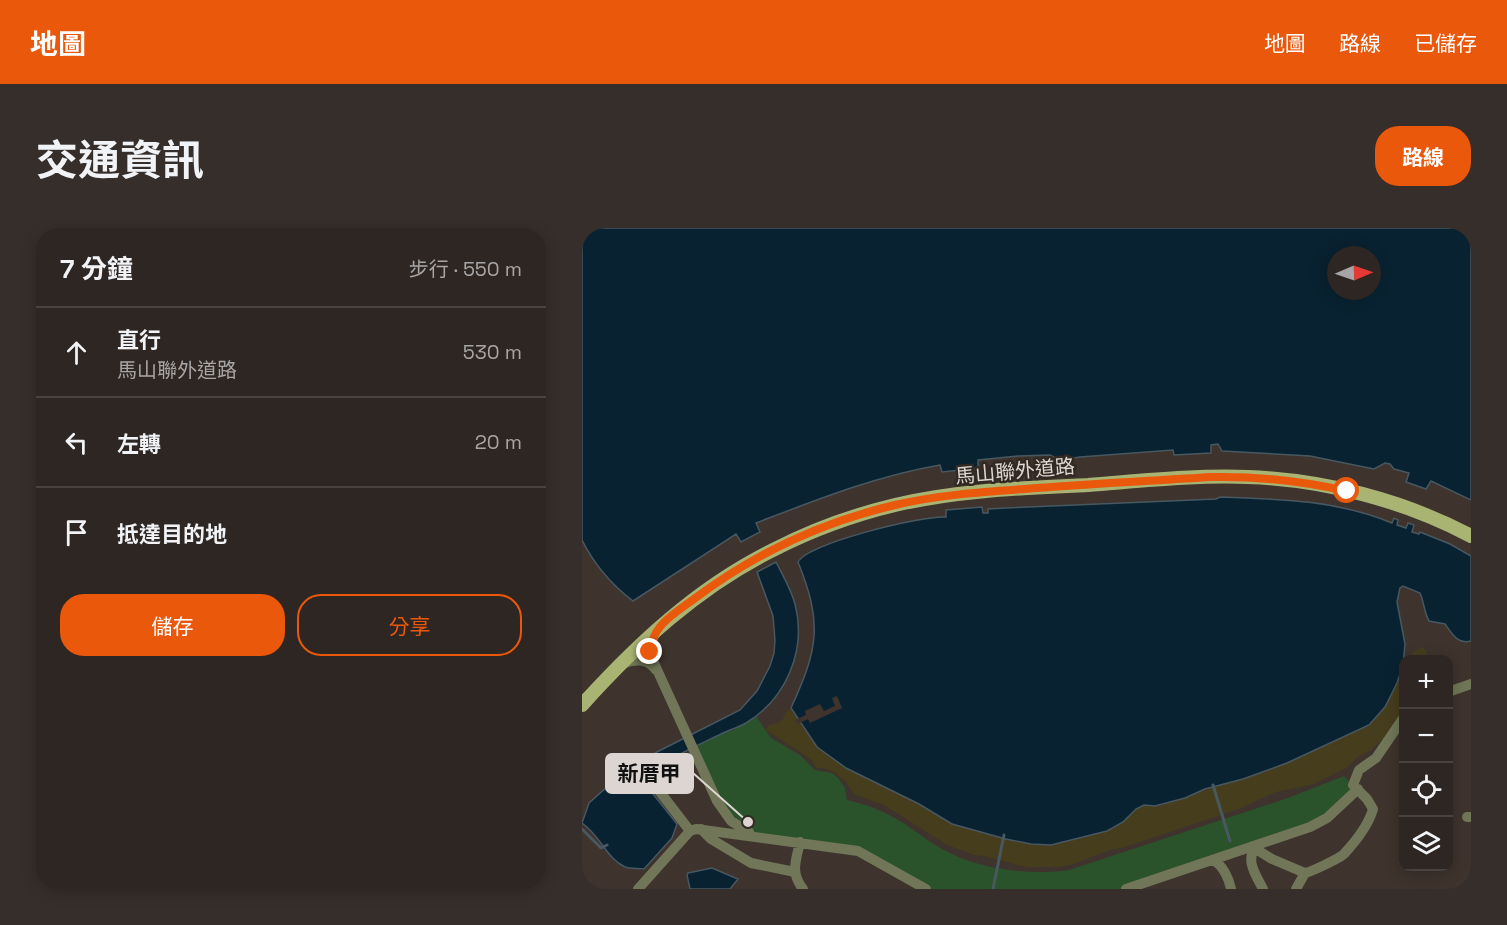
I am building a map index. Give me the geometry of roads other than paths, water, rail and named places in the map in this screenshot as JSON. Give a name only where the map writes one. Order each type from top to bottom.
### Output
[{"type":"main road","name":"馬山聯外道路","points":[[582,705],[619,665],[675,613],[732,573],[801,536],[885,507],[965,494],[1180,479],[1266,478],[1322,486],[1378,499],[1434,518],[1471,536]]},
{"type":"street","points":[[656,630],[651,642],[652,656],[658,674],[717,801],[727,816],[738,826],[758,836]]},
{"type":"street","points":[[634,651],[646,647],[652,656]]},
{"type":"street","points":[[619,665],[641,660],[652,665],[658,674]]},
{"type":"street","points":[[1453,691],[1471,684]]},
{"type":"street","points":[[1256,847],[1272,859],[1305,873],[1344,854],[1372,813],[1372,805],[1353,785],[1359,770],[1376,758],[1399,724]]},
{"type":"street","points":[[637,762],[648,778],[695,830],[751,863],[795,872]]},
{"type":"street","points":[[1126,889],[1316,825],[1333,813],[1358,789]]},
{"type":"street","points":[[695,830],[758,836],[858,851],[926,889]]},
{"type":"street","points":[[638,889],[695,830]]},
{"type":"street","points":[[800,842],[795,877],[803,889]]},
{"type":"street","points":[[1256,847],[1252,852],[1251,862],[1262,888]]},
{"type":"street","points":[[1213,860],[1217,861],[1222,868],[1231,889]]},
{"type":"street","points":[[1296,889],[1305,873]]},
{"type":"street","points":[[900,889],[905,878]]},
{"type":"water","points":[[582,228],[1471,228],[1471,500],[1431,481],[1426,489],[1406,482],[1409,473],[1394,469],[1390,464],[1385,463],[1374,469],[1310,456],[1222,451],[1218,444],[1211,445],[1211,453],[1174,455],[1173,450],[1060,460],[1050,455],[1018,456],[978,460],[978,468],[942,472],[940,465],[893,475],[801,506],[756,523],[760,532],[741,542],[736,534],[633,601],[604,574],[582,540]]},
{"type":"water","points":[[1220,497],[1264,499],[1329,505],[1371,515],[1392,523],[1394,518],[1398,520],[1397,525],[1406,528],[1408,523],[1414,525],[1412,532],[1419,534],[1420,532],[1450,544],[1471,556],[1471,641],[1459,640],[1445,624],[1429,621],[1420,593],[1403,586],[1400,588],[1397,602],[1405,644],[1404,655],[1399,655],[1399,677],[1385,707],[1369,725],[1287,763],[1243,779],[1155,806],[1144,805],[1136,809],[1123,822],[1107,831],[1051,845],[1006,839],[952,824],[919,804],[846,768],[817,747],[791,708],[807,669],[814,636],[811,603],[798,562],[822,547],[892,525],[946,517],[946,510],[982,507],[983,513],[988,513],[988,509]]},
{"type":"water","points":[[776,562],[791,593],[798,621],[798,639],[790,672],[772,701],[760,713],[743,725],[670,759],[642,780],[677,824],[672,838],[644,869],[625,867],[613,858],[582,823],[589,803],[627,769],[635,767],[655,753],[740,710],[757,691],[770,666],[775,640],[773,616],[757,572]]},
{"type":"water","points":[[712,868],[738,879],[730,889],[690,889],[688,873]]},
{"type":"waterway","points":[[1213,785],[1230,841]]},
{"type":"waterway","points":[[582,829],[601,848],[607,845]]},
{"type":"waterway","points":[[993,889],[1004,835]]},
{"type":"place","name":"新厝甲","points":[[748,822]]}]
